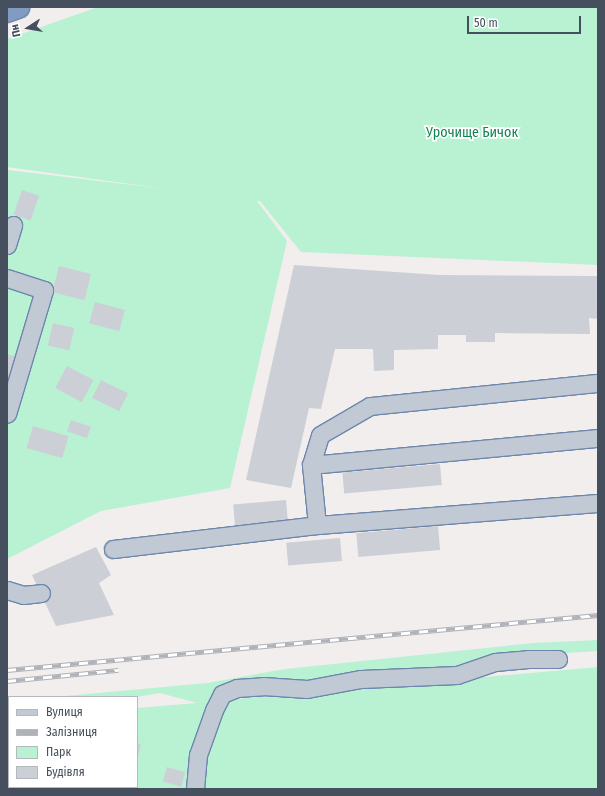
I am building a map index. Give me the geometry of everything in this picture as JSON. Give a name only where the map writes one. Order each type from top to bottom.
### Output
[{"type":"highway","points":[[7,11],[18,7]]},
{"type":"street","points":[[7,245],[13,225]]},
{"type":"street","points":[[7,278],[44,290],[7,414]]},
{"type":"street","points":[[317,525],[310,465],[320,435],[370,406],[598,383]]},
{"type":"street","points":[[310,465],[598,438]]},
{"type":"street","points":[[113,549],[317,525],[598,503]]},
{"type":"street","points":[[7,590],[23,595],[41,593]]},
{"type":"street","points":[[195,789],[198,754],[222,694],[237,688],[263,686],[306,689],[361,679],[457,674],[495,662],[528,659],[558,659]]},
{"type":"green space","name":"Урочище Бичок","points":[[98,7],[598,7],[598,265],[301,252],[260,201],[257,201],[287,241],[230,488],[101,511],[7,559],[8,170],[166,189],[7,167],[7,39]]},
{"type":"green space","points":[[598,640],[598,651],[488,658],[468,665],[408,673],[320,678],[226,700],[598,667],[598,789],[7,789],[7,720],[8,788],[138,788],[138,708],[197,703],[160,693],[138,697],[65,696],[207,683],[285,669],[533,643]]},
{"type":"building","points":[[22,190],[39,196],[31,220],[14,215]]},
{"type":"building","points":[[294,265],[439,275],[598,276],[598,319],[589,318],[590,334],[495,333],[495,342],[466,342],[466,335],[438,335],[438,349],[394,350],[394,370],[374,371],[373,349],[335,349],[321,409],[309,408],[291,488],[246,480]]},
{"type":"building","points":[[59,266],[91,274],[84,300],[52,292]]},
{"type":"building","points":[[95,302],[125,310],[119,331],[89,323]]},
{"type":"building","points":[[53,323],[74,328],[69,350],[48,345]]},
{"type":"building","points":[[7,354],[17,357],[7,386]]},
{"type":"building","points":[[67,366],[93,380],[82,402],[55,388]]},
{"type":"building","points":[[101,380],[128,393],[119,411],[92,398]]},
{"type":"building","points":[[71,420],[91,427],[87,438],[67,431]]},
{"type":"building","points":[[33,426],[69,436],[62,458],[27,448]]},
{"type":"building","points":[[440,464],[442,485],[344,493],[342,473]]},
{"type":"building","points":[[286,500],[288,522],[235,527],[233,505]]},
{"type":"building","points":[[438,526],[440,550],[358,557],[356,533]]},
{"type":"building","points":[[340,538],[342,561],[288,566],[286,543]]},
{"type":"building","points":[[96,547],[111,575],[99,583],[114,615],[56,626],[32,575]]},
{"type":"building","points":[[138,743],[141,744],[138,756]]},
{"type":"building","points":[[167,767],[185,772],[181,787],[163,781]]},
{"type":"railway","points":[[7,670],[598,615]]},
{"type":"railway","points":[[7,681],[118,670]]}]
